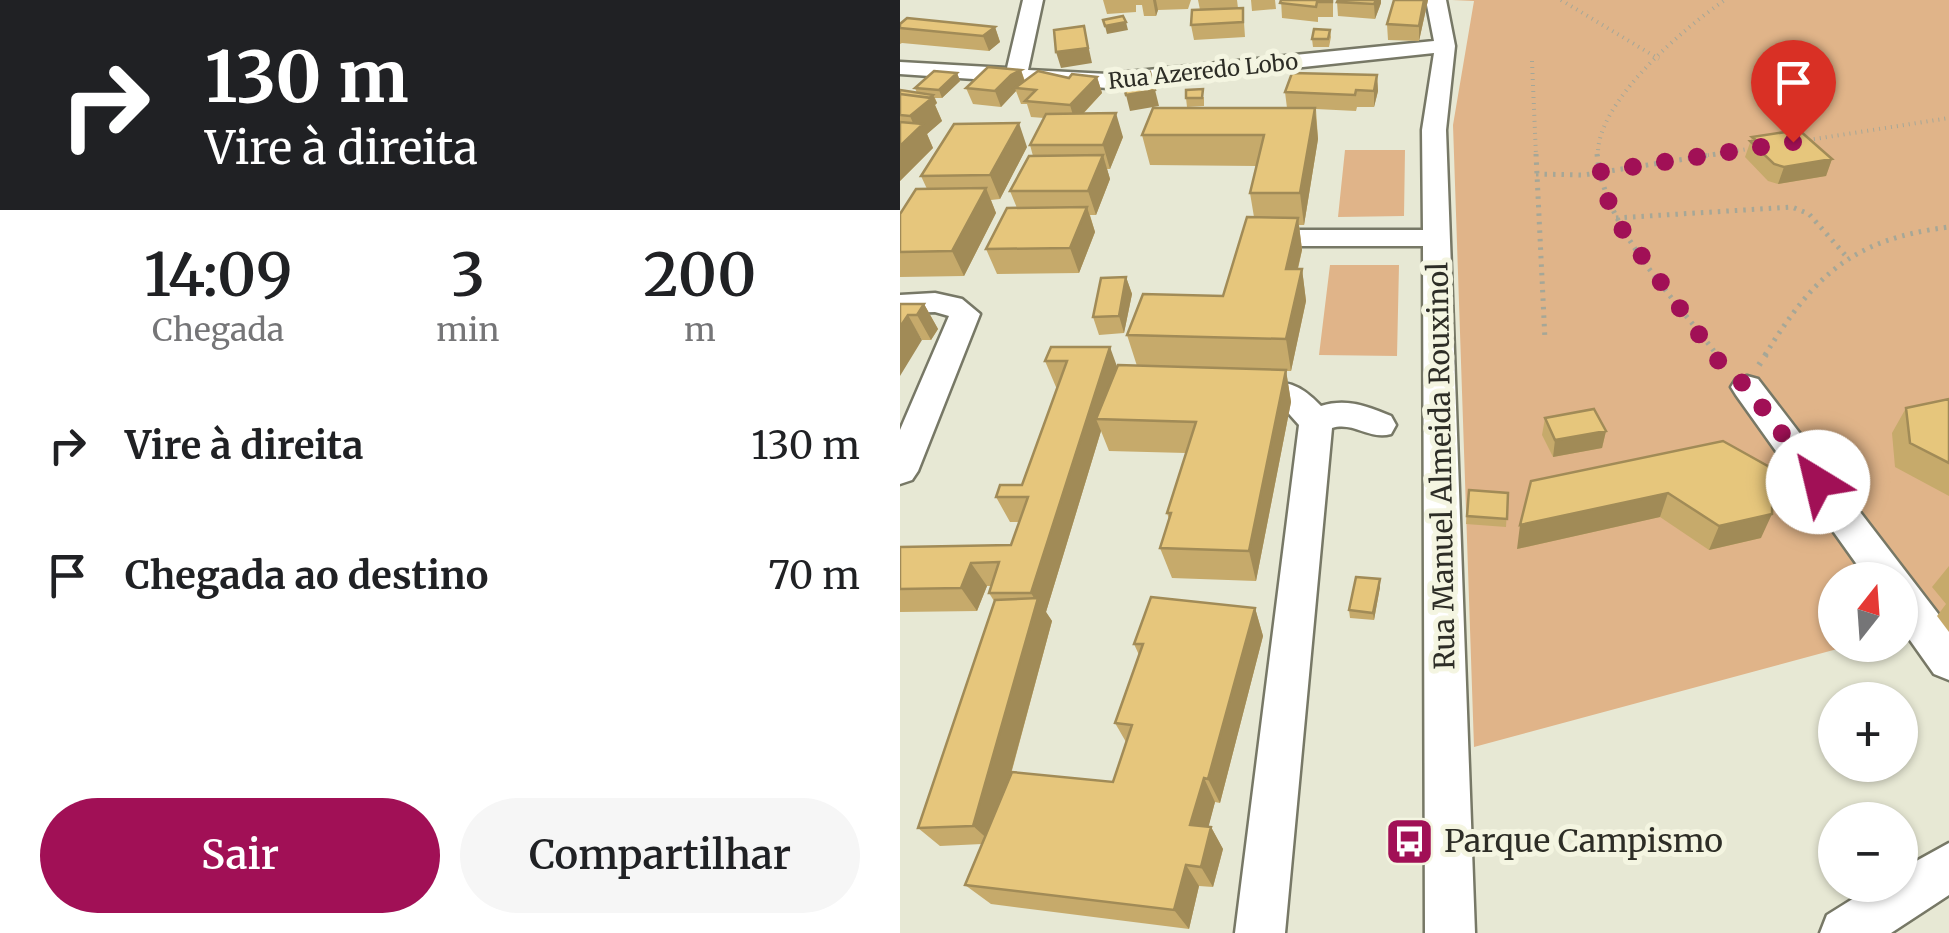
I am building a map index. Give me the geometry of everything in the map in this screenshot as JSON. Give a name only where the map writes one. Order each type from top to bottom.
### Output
[{"type":"street","points":[[1016,76],[1033,0]]},
{"type":"street","name":"Rua Manuel Almeida Rouxinol","points":[[1436,0],[1445,46],[1434,130],[1450,933]]},
{"type":"street","name":"Rua Azeredo Lobo","points":[[900,68],[1108,82],[1445,46]]},
{"type":"street","points":[[1300,238],[1436,238]]},
{"type":"street","points":[[900,304],[960,307],[965,314],[900,472]]},
{"type":"street","points":[[1748,388],[1877,562]]},
{"type":"street","points":[[1218,391],[1291,394],[1316,422],[1260,933]]},
{"type":"street","points":[[1316,422],[1326,415],[1346,411],[1378,424]]},
{"type":"street","points":[[1918,619],[1949,661]]},
{"type":"street","points":[[1845,933],[1949,867]]},
{"type":"path","points":[[1560,0],[1659,58]]},
{"type":"path","points":[[1726,0],[1704,14],[1616,101],[1597,149],[1599,172],[1614,218],[1720,363],[1748,388],[1810,287],[1846,256],[1890,237],[1949,227]]},
{"type":"path","points":[[1532,61],[1545,340]]},
{"type":"path","points":[[1793,142],[1949,118]]},
{"type":"path","points":[[1536,174],[1599,172],[1754,148]]},
{"type":"path","points":[[1614,218],[1792,208],[1808,214],[1846,256]]},
{"type":"shaded area","points":[[1452,0],[1949,0],[1949,632],[1940,621],[1918,627],[1918,562],[1818,562],[1818,654],[1474,747],[1453,125],[1474,1]]},
{"type":"shaded area","points":[[1345,150],[1405,150],[1404,216],[1338,217]]},
{"type":"shaded area","points":[[1330,265],[1399,265],[1397,356],[1319,355]]},
{"type":"building","points":[[1281,0],[1332,2],[1317,2],[1316,7],[1280,3]]},
{"type":"building","points":[[1338,0],[1376,0],[1374,4]]},
{"type":"building","points":[[1394,0],[1424,0],[1419,26],[1387,24]]},
{"type":"building","points":[[1243,8],[1243,22],[1191,25],[1192,10]]},
{"type":"building","points":[[1123,16],[1126,22],[1105,26],[1103,20]]},
{"type":"building","points":[[907,18],[995,27],[983,36],[900,28]]},
{"type":"building","points":[[1084,26],[1088,48],[1056,52],[1054,30]]},
{"type":"building","points":[[1314,29],[1330,30],[1328,39],[1312,39]]},
{"type":"building","points":[[988,67],[1021,70],[995,91],[966,88]]},
{"type":"building","points":[[934,71],[957,73],[939,90],[915,88]]},
{"type":"building","points":[[1038,71],[1069,78],[1072,74],[1097,77],[1070,105],[1025,101],[1036,90],[1015,88]]},
{"type":"building","points":[[1150,72],[1155,90],[1126,95],[1121,77]]},
{"type":"building","points":[[1292,73],[1377,75],[1374,91],[1356,90],[1355,95],[1285,92]]},
{"type":"building","points":[[1203,89],[1202,98],[1186,98],[1186,90]]},
{"type":"building","points":[[900,90],[933,95],[930,98],[900,94]]},
{"type":"building","points":[[900,94],[932,98],[910,116],[900,115]]},
{"type":"building","points":[[1153,108],[1315,108],[1300,193],[1250,193],[1264,135],[1142,135]]},
{"type":"building","points":[[1116,113],[1103,145],[1030,145],[1046,114]]},
{"type":"building","points":[[900,122],[923,124],[900,146]]},
{"type":"building","points":[[1019,123],[990,175],[921,176],[954,124]]},
{"type":"building","points":[[1799,130],[1832,159],[1784,167],[1774,164],[1750,141],[1756,140],[1752,137]]},
{"type":"building","points":[[1103,155],[1088,191],[1010,191],[1029,156]]},
{"type":"building","points":[[986,188],[952,251],[900,252],[900,214],[916,189]]},
{"type":"building","points":[[1087,207],[1070,248],[986,249],[1007,208]]},
{"type":"building","points":[[1247,217],[1298,218],[1286,269],[1302,269],[1286,339],[1127,335],[1143,294],[1223,296]]},
{"type":"building","points":[[1126,277],[1119,316],[1093,317],[1101,278]]},
{"type":"building","points":[[900,304],[924,304],[917,315],[908,315],[900,327]]},
{"type":"building","points":[[1051,347],[1110,347],[1031,593],[989,593],[999,562],[971,563],[961,588],[900,589],[900,547],[1011,545],[1028,497],[996,497],[1000,485],[1022,485],[1067,361],[1045,361]]},
{"type":"building","points":[[1118,365],[1286,370],[1249,551],[1160,548],[1196,422],[1096,419]]},
{"type":"building","points":[[1949,399],[1949,463],[1910,443],[1906,408]]},
{"type":"building","points":[[1594,409],[1606,431],[1555,440],[1545,418]]},
{"type":"building","points":[[1723,441],[1773,469],[1772,514],[1719,526],[1668,493],[1520,525],[1531,481]]},
{"type":"building","points":[[1469,490],[1508,493],[1507,519],[1467,516]]},
{"type":"building","points":[[1356,577],[1380,579],[1373,613],[1349,610]]},
{"type":"building","points":[[1151,597],[1255,608],[1208,779],[1204,778],[1190,825],[1211,827],[1201,867],[1186,865],[1174,910],[965,885],[1012,772],[1113,782],[1132,725],[1115,723],[1143,644],[1134,644]]},
{"type":"building","points":[[1038,598],[973,826],[918,828],[995,600]]},
{"type":"place","name":"Parque Campismo","points":[[1409,841]]},
{"type":"route","points":[[1793,142],[1599,172],[1614,218],[1720,363],[1748,388],[1818,482]]}]
